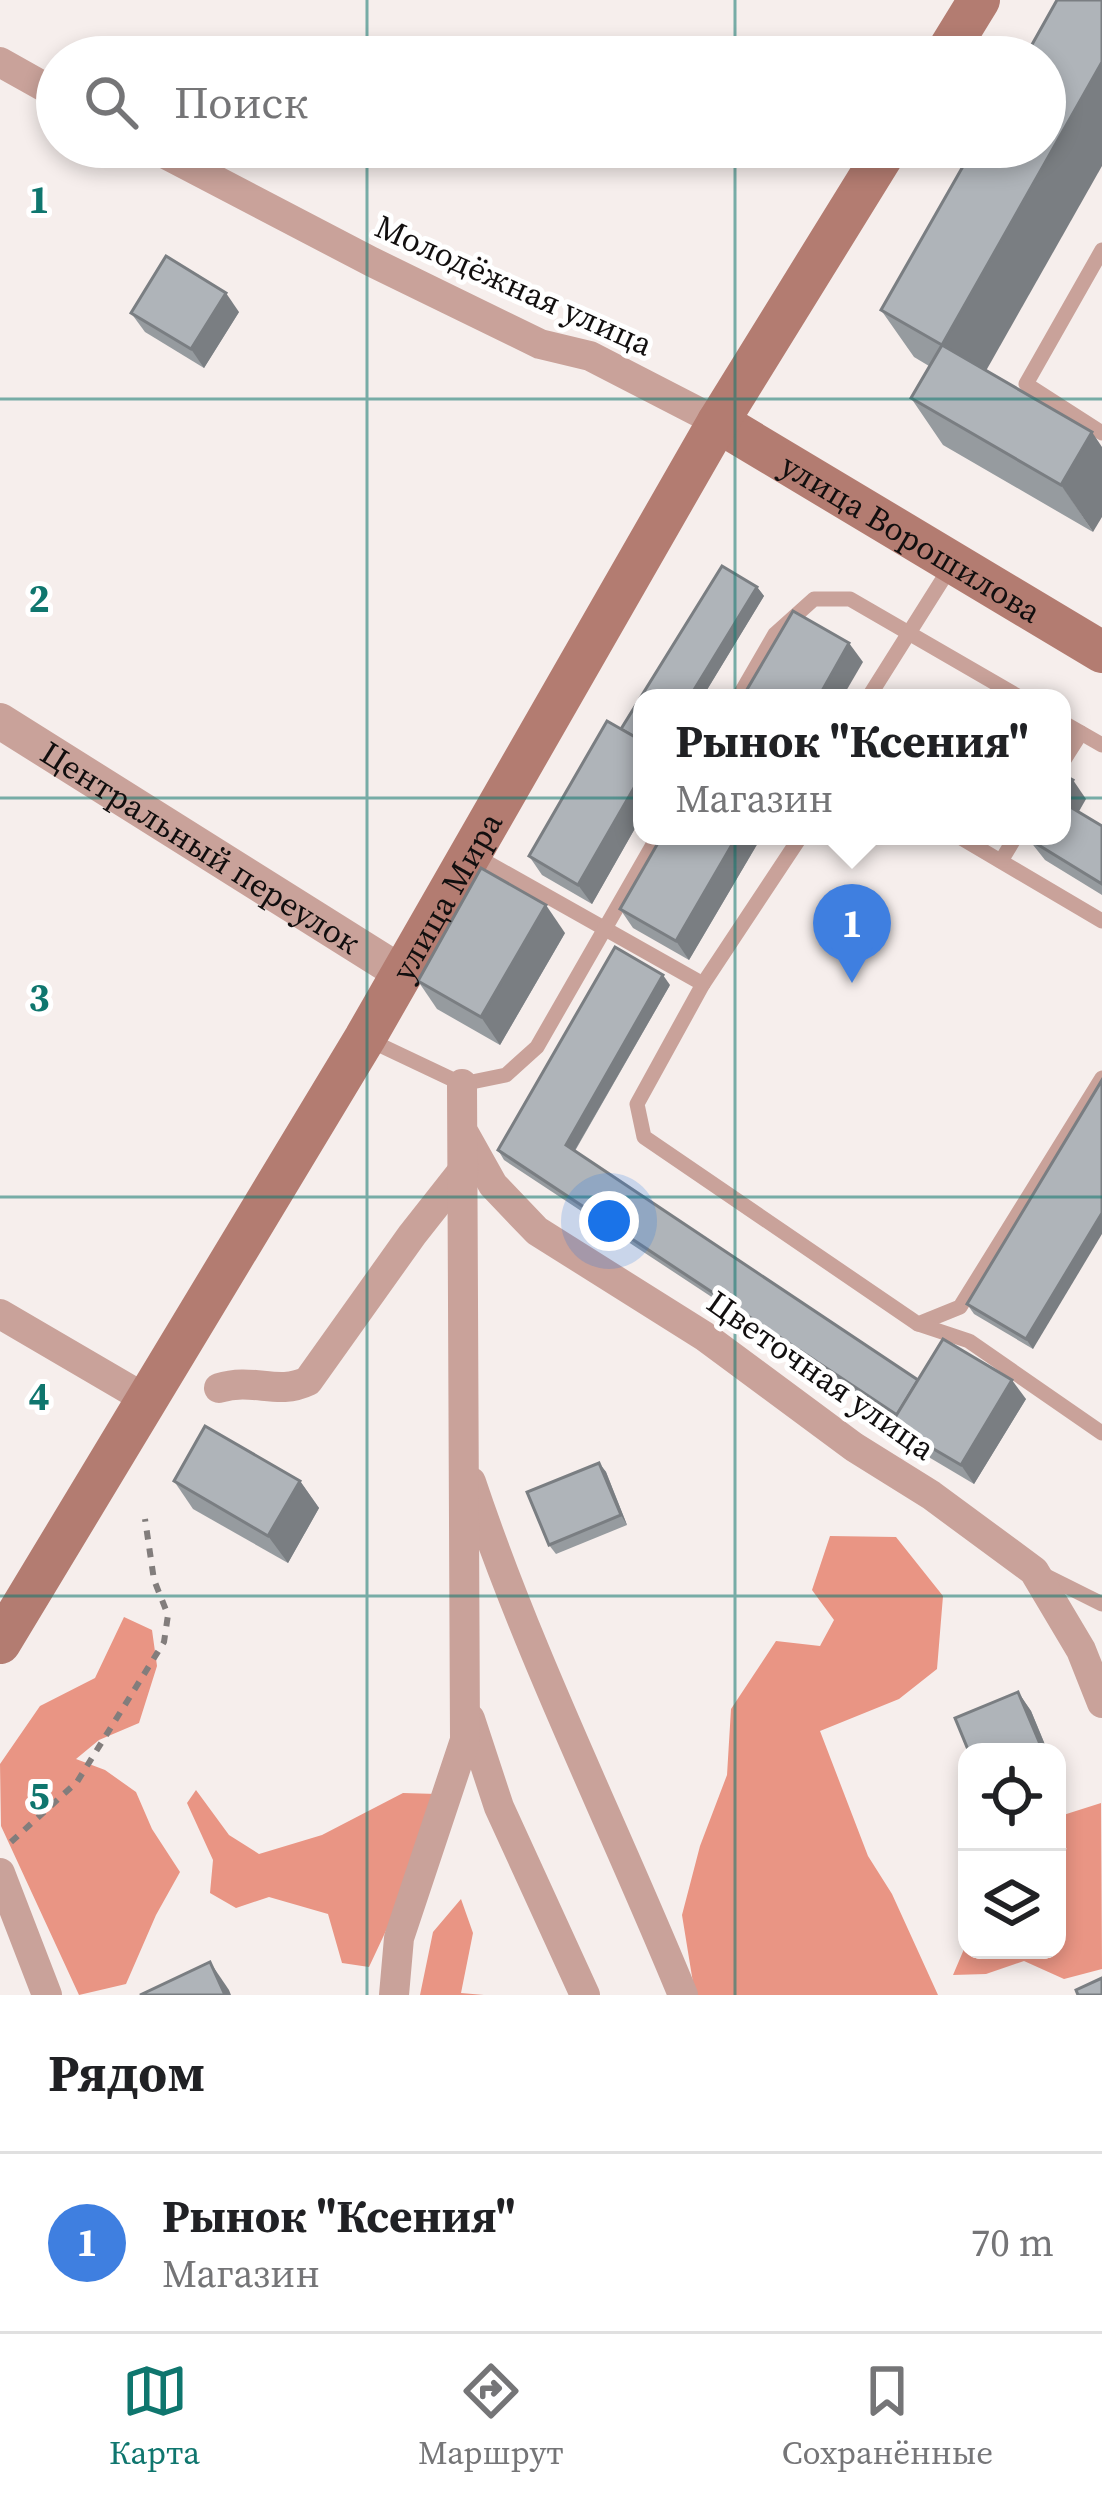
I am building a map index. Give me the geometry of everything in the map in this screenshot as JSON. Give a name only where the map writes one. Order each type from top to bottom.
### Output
[{"type":"main road","points":[[956,36],[975,1]]},
{"type":"main road","name":"улица Мира","points":[[0,1643],[403,974],[718,422],[875,168]]},
{"type":"main road","name":"улица Ворошилова","points":[[718,422],[1102,652]]},
{"type":"street","points":[[0,62],[36,82]]},
{"type":"street","name":"Молодёжная улица","points":[[192,168],[540,344],[590,356],[718,422]]},
{"type":"street","name":"Центральный переулок","points":[[0,722],[403,974]]},
{"type":"street","points":[[394,1995],[399,1938],[465,1740],[462,1084]]},
{"type":"street","name":"Цветочная улица","points":[[465,1135],[493,1185],[537,1231],[704,1336],[854,1447],[931,1495],[1034,1570],[1081,1651],[1102,1703]]},
{"type":"street","points":[[219,1388],[243,1380],[291,1389],[308,1381],[464,1169]]},
{"type":"street","points":[[0,1314],[149,1401]]},
{"type":"street","points":[[461,1454],[515,1603],[683,1995]]},
{"type":"street","points":[[465,1701],[500,1807],[586,1995]]},
{"type":"street","points":[[0,1874],[47,1995]]},
{"type":"lane","points":[[1102,250],[1026,384],[1102,434]]},
{"type":"lane","points":[[874,689],[953,563]]},
{"type":"lane","points":[[743,689],[775,634],[814,599],[850,599],[1006,689]]},
{"type":"lane","points":[[1071,727],[1102,745]]},
{"type":"lane","points":[[1071,749],[1081,733]]},
{"type":"lane","points":[[365,1038],[462,1084],[506,1075],[537,1047],[653,845]]},
{"type":"lane","points":[[795,845],[704,984],[637,1104],[644,1137],[918,1324],[969,1341],[1102,1432]]},
{"type":"lane","points":[[973,845],[1102,921]]},
{"type":"lane","points":[[1000,861],[1010,845]]},
{"type":"lane","points":[[471,854],[704,984]]},
{"type":"lane","points":[[918,1324],[959,1307],[1102,1078]]},
{"type":"lane","points":[[1034,1570],[1102,1604]]},
{"type":"path","points":[[0,1853],[27,1823],[77,1782],[164,1642],[168,1615],[154,1580],[145,1519]]},
{"type":"shaded area","points":[[830,1536],[896,1537],[943,1596],[937,1669],[899,1699],[820,1731],[868,1856],[892,1894],[938,1995],[695,1995],[682,1915],[700,1846],[727,1775],[731,1709],[776,1641],[820,1646],[834,1620],[812,1590]]},
{"type":"shaded area","points":[[124,1617],[152,1630],[157,1666],[139,1723],[99,1740],[76,1759],[105,1770],[136,1792],[152,1829],[180,1872],[126,1984],[79,1995],[1,1826],[0,1764],[40,1706],[95,1678]]},
{"type":"shaded area","points":[[196,1790],[229,1835],[259,1854],[322,1835],[403,1793],[437,1794],[406,1888],[369,1967],[342,1963],[328,1914],[269,1897],[236,1908],[210,1893],[213,1860],[187,1803]]},
{"type":"shaded area","points":[[1101,1803],[1102,1969],[1064,1979],[1024,1961],[986,1974],[953,1975],[960,1959],[1066,1959],[1066,1814]]},
{"type":"shaded area","points":[[461,1899],[473,1933],[461,1993],[484,1995],[420,1995],[433,1932]]},
{"type":"building","points":[[1057,0],[1102,0],[1102,62],[1066,126],[1066,36],[1037,36]]},
{"type":"building","points":[[962,168],[1042,168],[942,345],[881,310]]},
{"type":"building","points":[[166,256],[226,293],[191,349],[131,313]]},
{"type":"building","points":[[942,345],[1092,432],[1061,485],[911,398]]},
{"type":"building","points":[[722,566],[757,587],[695,689],[646,689]]},
{"type":"building","points":[[793,611],[849,643],[823,689],[747,689]]},
{"type":"building","points":[[633,710],[633,736],[621,729]]},
{"type":"building","points":[[607,721],[633,736],[633,790],[578,885],[529,856]]},
{"type":"building","points":[[1071,807],[1102,826],[1102,884],[1039,845],[1071,845]]},
{"type":"building","points":[[657,845],[732,845],[676,941],[620,909]]},
{"type":"building","points":[[481,868],[546,905],[481,1017],[418,981]]},
{"type":"building","points":[[615,947],[663,975],[566,1145],[918,1380],[897,1415],[498,1150]]},
{"type":"building","points":[[1102,1080],[1102,1213],[1026,1339],[967,1304]]},
{"type":"building","points":[[943,1339],[1012,1380],[961,1465],[891,1424]]},
{"type":"building","points":[[205,1426],[300,1481],[268,1536],[174,1481]]},
{"type":"building","points":[[599,1463],[621,1515],[549,1545],[527,1492]]},
{"type":"building","points":[[1018,1692],[1040,1743],[965,1743],[955,1718]]},
{"type":"building","points":[[210,1962],[225,1995],[140,1995]]},
{"type":"building","points":[[1102,1978],[1102,1995],[1078,1995],[1076,1990]]},
{"type":"place","name":"Рынок \"Ксения\"","points":[[852,983]]}]
